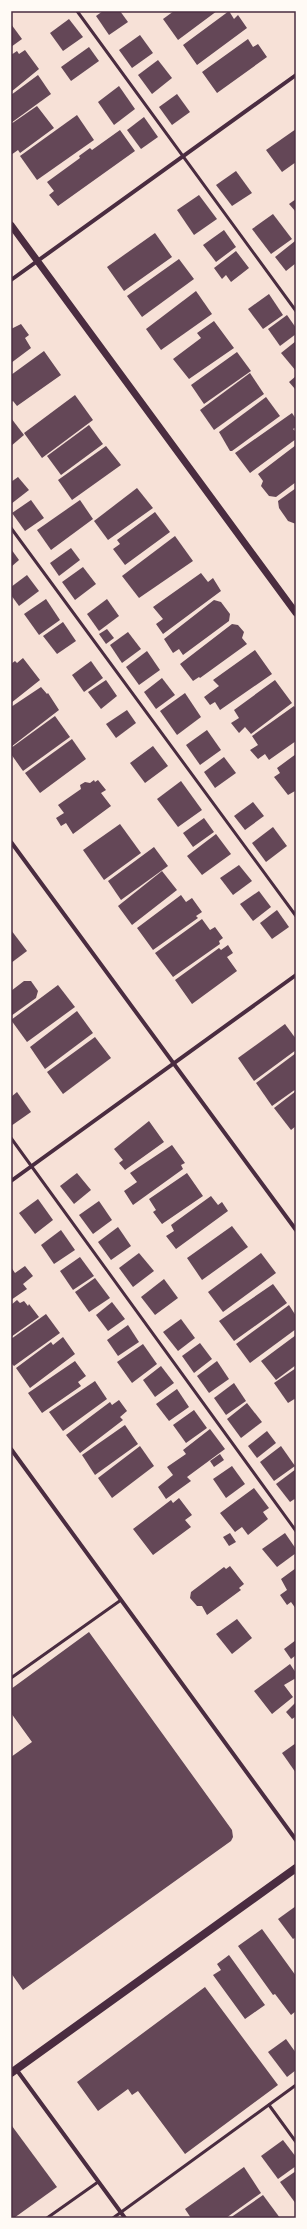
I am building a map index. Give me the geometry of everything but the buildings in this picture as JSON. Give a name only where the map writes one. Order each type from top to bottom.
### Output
[{"type":"main road","points":[[13,2071],[296,1868]]},
{"type":"street","points":[[11,280],[296,75]]},
{"type":"street","points":[[11,225],[296,613]]},
{"type":"street","points":[[11,842],[296,1230]]},
{"type":"street","points":[[11,1181],[296,975]]},
{"type":"street","points":[[11,1449],[296,1840]]},
{"type":"street","points":[[13,2071],[125,2218]]},
{"type":"lane","points":[[77,11],[296,311]]},
{"type":"lane","points":[[11,528],[296,916]]},
{"type":"lane","points":[[11,1138],[296,1531]]},
{"type":"lane","points":[[11,1678],[121,1600]]},
{"type":"lane","points":[[113,2218],[296,2085]]},
{"type":"lane","points":[[269,2105],[296,2142]]},
{"type":"lane","points":[[48,2218],[98,2182]]}]
